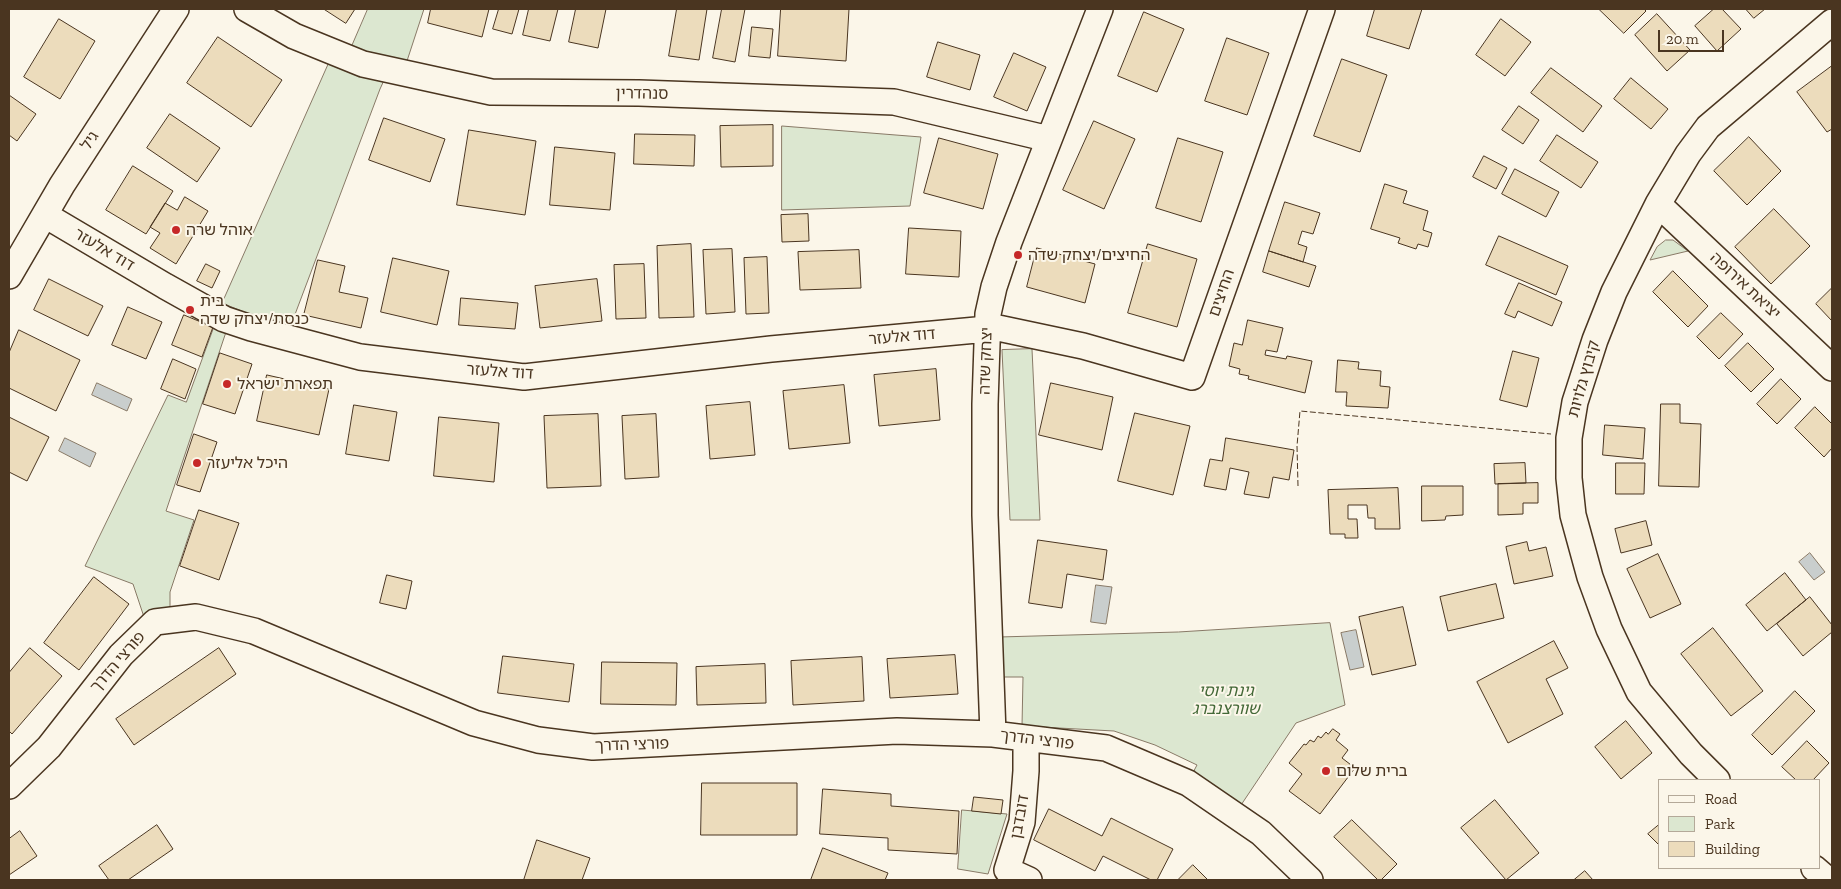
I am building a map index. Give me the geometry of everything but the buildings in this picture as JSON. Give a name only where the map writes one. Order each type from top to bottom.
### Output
[{"type":"street","name":"גיל","points":[[9,276],[62,185],[176,9]]},
{"type":"street","name":"סנהדרין","points":[[248,9],[294,36],[346,58],[377,68],[491,92],[638,93],[894,102],[1048,139]]},
{"type":"street","name":"יצחק שדה","points":[[992,734],[985,515],[986,329],[994,287],[1009,242],[1100,9]]},
{"type":"street","name":"החיצים","points":[[986,329],[1011,329],[1083,346],[1192,377],[1322,9]]},
{"type":"street","name":"קיבוץ גלויות","points":[[1715,779],[1691,754],[1639,692],[1609,629],[1590,576],[1573,515],[1569,478],[1569,438],[1575,402],[1595,340],[1614,292],[1658,204],[1688,154],[1708,127],[1832,22]]},
{"type":"street","name":"יציאת אירופה","points":[[1658,204],[1832,368]]},
{"type":"street","name":"דוד אלעזר","points":[[45,215],[224,319],[360,358],[524,377],[770,349],[986,329]]},
{"type":"street","name":"פורצי הדרך","points":[[9,786],[48,747],[121,655],[154,622],[196,617],[254,631],[474,723],[538,740],[593,747],[898,731],[992,734],[1106,748],[1188,783],[1262,833],[1310,880]]},
{"type":"street","name":"דובדבן","points":[[1026,738],[1026,770],[1022,822],[1007,870],[1029,880]]},
{"type":"street","points":[[1815,869],[1828,880]]},
{"type":"green space","points":[[368,9],[424,9],[405,67],[391,65],[380,89],[291,325],[256,317],[222,303],[333,53],[346,58]]},
{"type":"green space","points":[[782,126],[921,137],[910,206],[782,210]]},
{"type":"green space","points":[[1666,240],[1673,240],[1688,251],[1650,260],[1657,247]]},
{"type":"green space","points":[[215,325],[227,329],[166,511],[194,520],[170,592],[170,619],[147,626],[133,584],[85,566],[168,395],[186,402]]},
{"type":"green space","points":[[1032,349],[1040,520],[1010,520],[1002,350]]},
{"type":"green space","name":"גינת יוסי שוורצנברג","points":[[1330,623],[1345,705],[1296,723],[1237,811],[1189,780],[1197,765],[1155,745],[1114,731],[1022,726],[1023,677],[1000,677],[999,637],[1178,632]]},
{"type":"green space","points":[[962,810],[1007,814],[988,874],[958,869]]},
{"type":"shaded area","points":[[97,383],[132,399],[127,411],[92,395]]},
{"type":"shaded area","points":[[65,438],[96,453],[90,467],[59,451]]},
{"type":"shaded area","points":[[1810,553],[1825,572],[1814,580],[1799,562]]},
{"type":"shaded area","points":[[1096,585],[1112,587],[1106,624],[1091,622]]},
{"type":"shaded area","points":[[1356,630],[1364,667],[1350,670],[1341,633]]},
{"type":"fence","points":[[1298,486],[1297,446],[1300,411],[1551,434]]},
{"type":"place","name":"אוהל שרה","points":[[176,230]]},
{"type":"place","name":"החיצים/יצחק שדה","points":[[1018,255]]},
{"type":"place","name":"בית כנסת/יצחק שדה","points":[[190,310]]},
{"type":"place","name":"תפארת ישראל","points":[[227,384]]},
{"type":"place","name":"היכל אליעזר","points":[[197,463]]},
{"type":"place","name":"ברית שלום","points":[[1326,771]]}]
